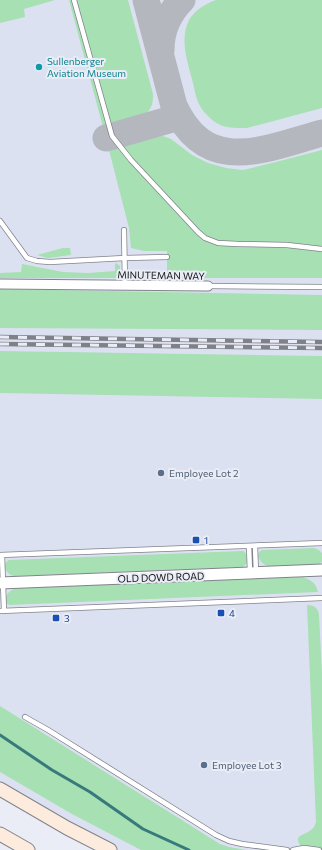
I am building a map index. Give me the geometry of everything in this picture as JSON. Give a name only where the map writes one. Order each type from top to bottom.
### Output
[{"type":"main road","points":[[0,789],[67,828],[110,850]]},
{"type":"main road","points":[[0,834],[28,850]]},
{"type":"street","name":"MINUTEMAN WAY","points":[[0,284],[208,286]]},
{"type":"street","name":"OLD DOWD ROAD","points":[[2,583],[322,570]]},
{"type":"lane","points":[[74,0],[112,136],[131,160],[198,232],[204,238],[218,243],[286,245],[322,249]]},
{"type":"lane","points":[[0,221],[27,258],[37,261],[50,262],[167,257]]},
{"type":"lane","points":[[124,230],[125,286]]},
{"type":"lane","name":"MINUTEMAN WAY","points":[[208,286],[322,287]]},
{"type":"lane","points":[[322,543],[1,555],[2,611],[322,598]]},
{"type":"lane","points":[[249,546],[253,573]]},
{"type":"lane","points":[[253,573],[255,546]]},
{"type":"lane","points":[[25,717],[54,733],[229,841],[287,850]]},
{"type":"lane","points":[[293,850],[304,848],[319,850]]},
{"type":"shaded area","points":[[0,0],[322,0],[322,850],[110,850],[0,789]]},
{"type":"green space","points":[[0,0],[55,0],[24,9],[25,17],[0,23]]},
{"type":"green space","points":[[69,0],[128,0],[153,94],[152,105],[147,113],[136,119],[103,127]]},
{"type":"green space","points":[[216,0],[322,0],[322,108],[247,128],[231,128],[223,126],[215,122],[207,115],[200,106],[196,95],[185,52],[185,35],[189,20],[194,13],[204,5]]},
{"type":"green space","points":[[163,136],[171,139],[192,155],[208,163],[226,168],[243,170],[322,150],[322,278],[0,278],[0,273],[21,272],[22,264],[63,272],[88,273],[115,271],[116,263],[120,266],[120,273],[167,273],[167,251],[144,251],[131,248],[129,228],[109,150],[153,137]]},
{"type":"green space","points":[[63,248],[70,248],[71,255],[48,258],[37,255]]},
{"type":"green space","points":[[0,289],[322,295],[322,330],[0,328]]},
{"type":"green space","points":[[0,351],[322,356],[322,399],[0,393]]},
{"type":"green space","points":[[314,548],[322,553],[322,562],[317,565],[268,566],[262,562],[258,556],[259,552],[262,550]]},
{"type":"green space","points":[[243,551],[246,555],[247,563],[243,567],[15,576],[9,574],[5,567],[6,562],[9,560]]},
{"type":"green space","points":[[303,577],[313,582],[318,592],[10,605],[7,604],[6,601],[8,593],[17,588]]},
{"type":"green space","points":[[307,605],[315,607],[318,610],[319,615],[322,674],[322,849],[301,846],[298,840],[300,836],[312,829],[316,822]]},
{"type":"green space","points":[[0,706],[220,844],[246,850],[141,850],[72,814],[0,772]]},
{"type":"waterway","points":[[0,735],[52,770],[90,792],[143,829],[189,850]]},
{"type":"taxiway","points":[[146,0],[174,106],[187,128],[203,142],[220,150],[239,152],[279,146],[322,133]]},
{"type":"taxiway","points":[[161,50],[162,36],[166,23],[177,5],[182,0]]},
{"type":"taxiway","points":[[106,138],[179,117]]},
{"type":"railway","points":[[0,337],[322,342]]},
{"type":"railway","points":[[0,344],[322,348]]},
{"type":"place","name":"Sullenberger Aviation Museum","points":[[39,67]]},
{"type":"place","name":"Employee Lot 2","points":[[161,473]]},
{"type":"place","name":"1","points":[[196,540]]},
{"type":"place","name":"4","points":[[221,613]]},
{"type":"place","name":"3","points":[[56,618]]},
{"type":"place","name":"Employee Lot 3","points":[[204,765]]}]
